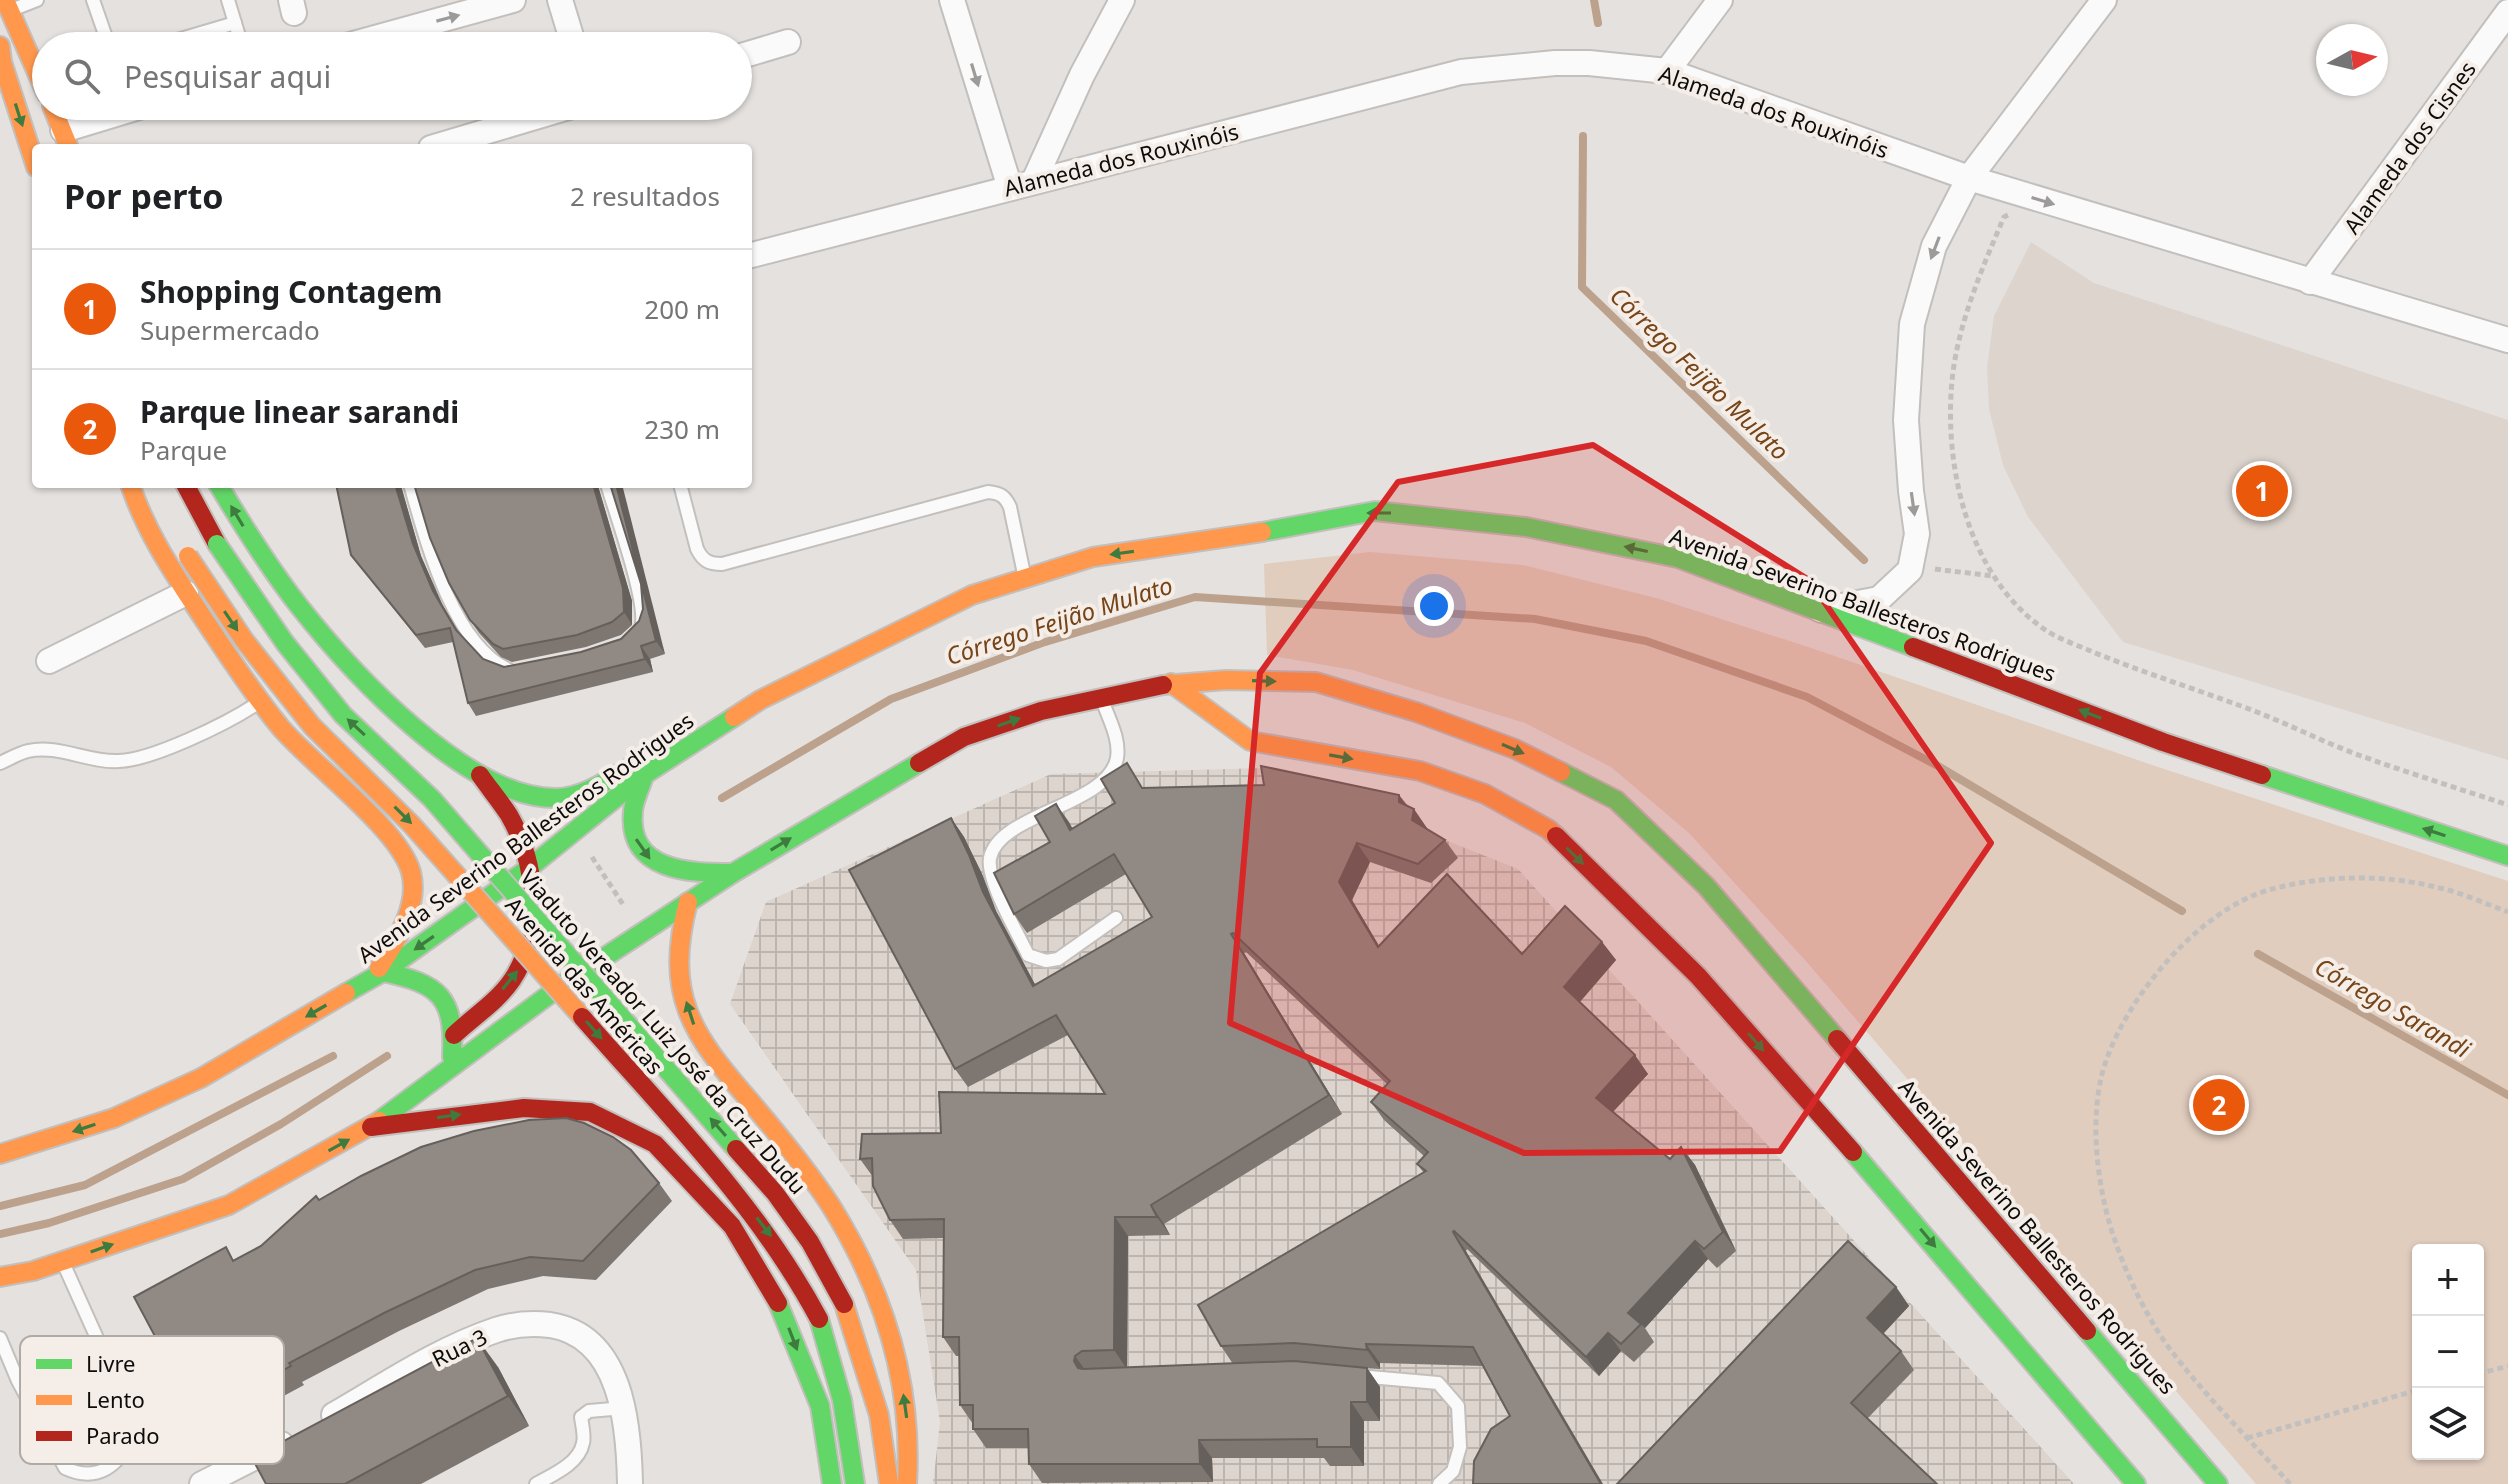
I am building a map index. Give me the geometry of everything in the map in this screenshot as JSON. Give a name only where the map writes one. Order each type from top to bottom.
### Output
[{"type":"main road","points":[[7,5],[32,58]]},
{"type":"main road","points":[[1,57],[32,154]]},
{"type":"main road","points":[[58,120],[66,139]]},
{"type":"main road","points":[[131,488],[138,509],[160,551],[261,702],[282,729],[399,845],[411,873],[412,901],[401,932],[378,975],[417,978],[436,988],[449,1005],[454,1035],[451,1065]]},
{"type":"main road","name":"Avenida das Américas","points":[[142,488],[244,640],[312,726],[412,825],[770,1233],[819,1319],[836,1366],[848,1420],[855,1484]]},
{"type":"main road","name":"Viaduto Vereador Luiz José da Cruz Dudu","points":[[187,488],[217,544],[285,643],[343,715],[432,799],[775,1193],[810,1242],[844,1304],[863,1356],[877,1412],[889,1484]]},
{"type":"main road","points":[[220,488],[280,580],[354,671],[438,745],[480,775],[526,795],[558,798],[596,786],[674,742],[760,700]]},
{"type":"main road","name":"Avenida Severino Ballesteros Rodrigues","points":[[0,1154],[114,1118],[201,1078],[378,975],[529,868],[644,775],[760,700],[972,595],[1093,557],[1238,536],[1375,511],[1526,527],[1678,558],[2163,742],[2508,856]]},
{"type":"main road","name":"Avenida Severino Ballesteros Rodrigues","points":[[0,1277],[33,1271],[229,1205],[371,1127],[451,1065],[641,932],[733,873],[964,737],[1041,711],[1171,683],[1226,680],[1316,682],[1416,712],[1515,749],[1616,800],[1706,886],[2218,1484]]},
{"type":"main road","points":[[1171,683],[1250,741],[1420,771],[1485,794],[1548,829],[1698,976],[1919,1228],[2136,1484]]},
{"type":"main road","points":[[454,1035],[511,982],[524,961],[534,921],[529,868],[511,818],[480,775]]},
{"type":"main road","points":[[644,775],[633,812],[635,840],[646,858],[663,866],[688,871],[733,873]]},
{"type":"main road","points":[[688,902],[680,929],[679,950],[689,1017],[706,1048],[781,1137],[854,1244],[878,1298],[896,1355],[906,1409],[910,1461],[907,1484]]},
{"type":"main road","points":[[371,1127],[524,1108],[590,1112],[655,1144],[732,1226],[783,1312],[820,1406],[832,1484]]},
{"type":"street","points":[[397,32],[513,0]]},
{"type":"street","points":[[560,0],[570,32]]},
{"type":"street","points":[[952,0],[1010,188]]},
{"type":"street","points":[[1034,181],[1082,75],[1122,0]]},
{"type":"street","points":[[1667,71],[1720,0]]},
{"type":"street","points":[[1819,610],[1879,599],[1910,570],[1917,534],[1906,420],[1912,324],[1934,246],[1969,178],[2104,0]]},
{"type":"street","name":"Alameda dos Cisnes","points":[[2310,282],[2508,12]]},
{"type":"street","points":[[752,53],[788,42]]},
{"type":"street","name":"Alameda dos Rouxinóis","points":[[752,255],[1461,72],[1589,63],[1667,71],[1969,178],[2508,340]]},
{"type":"street","points":[[66,139],[110,120]]},
{"type":"street","points":[[444,144],[525,120]]},
{"type":"street","points":[[49,661],[186,593]]},
{"type":"street","name":"Rua 3","points":[[284,1442],[451,1348],[498,1329],[532,1323],[571,1329],[598,1350],[624,1408],[630,1484]]},
{"type":"street","name":"Rua 3","points":[[202,1484],[241,1464]]},
{"type":"lane","points":[[7,5],[37,0]]},
{"type":"lane","points":[[93,0],[104,32]]},
{"type":"lane","points":[[228,0],[238,32]]},
{"type":"lane","points":[[204,32],[235,23]]},
{"type":"lane","points":[[411,488],[430,554],[450,600],[472,638],[496,664],[511,671],[522,670]]},
{"type":"lane","points":[[608,488],[641,599],[643,622],[634,637]]},
{"type":"lane","points":[[681,488],[697,549],[701,557],[711,564],[722,564],[995,492],[1007,500],[1010,507],[1025,577]]},
{"type":"lane","points":[[1102,698],[1117,739],[1117,758],[1108,780],[999,838],[990,858],[992,878],[1028,955],[1046,961],[1058,959],[1116,918]]},
{"type":"lane","points":[[0,763],[26,751],[40,749],[115,762],[141,758],[236,718],[261,702]]},
{"type":"lane","points":[[62,1261],[96,1336]]},
{"type":"lane","points":[[0,1338],[20,1385]]},
{"type":"lane","points":[[1351,1375],[1438,1383],[1458,1406],[1460,1447],[1453,1471],[1439,1484]]},
{"type":"lane","points":[[536,1484],[576,1458],[584,1442],[581,1417],[589,1411],[624,1408]]},
{"type":"lane","points":[[63,1464],[77,1473],[101,1471],[116,1464]]},
{"type":"path","points":[[2015,210],[2004,217],[1979,274],[1953,371],[1950,421],[1959,491],[1976,539],[1994,576],[2012,600],[2044,629],[2131,668],[2244,707],[2363,756],[2508,805]]},
{"type":"path","points":[[1910,570],[1938,569],[1994,576]]},
{"type":"path","points":[[575,831],[641,932]]},
{"type":"path","points":[[2290,1484],[2172,1352],[2129,1279],[2108,1218],[2098,1165],[2096,1119],[2103,1073],[2121,1029],[2149,983],[2179,946],[2225,910],[2269,889],[2315,881],[2371,878],[2439,888],[2508,912]]},
{"type":"path","points":[[2484,1372],[2508,1366]]},
{"type":"path","points":[[2247,1438],[2412,1392]]},
{"type":"highlighted area","points":[[1593,445],[1809,580],[1991,843],[1780,1151],[1524,1153],[1230,1023],[1260,673],[1398,482]]},
{"type":"shaded area","points":[[2031,242],[2094,283],[2508,420],[2508,760],[2123,642],[2028,517],[2003,465],[1989,409],[1987,368],[1994,316]]},
{"type":"shaded area","points":[[1370,552],[1523,565],[1656,598],[2508,881],[2508,1484],[2256,1484],[1805,960],[1689,833],[1611,767],[1525,723],[1353,670],[1267,655],[1264,564]]},
{"type":"shaded area","points":[[1264,768],[1518,869],[2074,1484],[933,1484],[940,1422],[916,1270],[730,1004],[766,902],[1051,774]]},
{"type":"building","points":[[337,488],[396,488],[413,544],[433,591],[456,630],[483,659],[504,667],[581,652],[621,639],[639,621],[643,609],[641,584],[611,488],[617,488],[656,641],[641,646],[645,659],[468,703],[450,628],[416,635],[351,555]]},
{"type":"building","points":[[415,488],[594,488],[623,588],[624,612],[612,622],[577,635],[503,649],[493,644],[470,620],[449,583],[430,538]]},
{"type":"building","points":[[1127,763],[1142,788],[1264,785],[1261,766],[1399,795],[1399,802],[1414,809],[1412,820],[1445,840],[1418,864],[1357,843],[1339,882],[1378,947],[1447,874],[1522,954],[1565,906],[1602,942],[1564,987],[1635,1055],[1596,1098],[1670,1159],[1681,1147],[1723,1232],[1704,1249],[1695,1241],[1628,1313],[1641,1324],[1621,1344],[1608,1333],[1586,1357],[1453,1232],[1601,1484],[1473,1484],[1474,1461],[1491,1429],[1510,1416],[1473,1347],[1366,1344],[1367,1350],[1294,1343],[1221,1346],[1198,1305],[1426,1171],[1417,1164],[1428,1152],[1371,1102],[1390,1081],[1233,933],[1329,1095],[1151,1205],[1157,1217],[1115,1217],[1114,1350],[1082,1351],[1074,1361],[1078,1368],[1083,1369],[1294,1361],[1367,1368],[1367,1402],[1351,1402],[1351,1447],[1317,1447],[1317,1439],[1199,1440],[1200,1464],[1029,1464],[1028,1429],[973,1429],[973,1405],[960,1405],[959,1337],[943,1337],[944,1219],[890,1220],[873,1186],[872,1158],[860,1159],[862,1134],[941,1133],[939,1092],[1105,1094],[1056,1015],[955,1069],[849,870],[951,818],[983,892],[1033,986],[1152,917],[1114,854],[1014,914],[994,873],[1050,842],[1035,816],[1056,804],[1070,830],[1115,803],[1101,779]]},
{"type":"building","points":[[566,1118],[613,1137],[631,1150],[659,1183],[583,1261],[530,1257],[475,1270],[386,1312],[289,1363],[291,1366],[284,1370],[284,1336],[155,1336],[134,1297],[226,1247],[233,1261],[261,1246],[316,1196],[319,1200],[421,1147],[474,1131],[529,1120]]},
{"type":"building","points":[[1848,1241],[1896,1287],[1867,1318],[1901,1351],[1851,1403],[1937,1484],[1617,1484]]},
{"type":"building","points":[[477,1338],[508,1396],[345,1484],[266,1484],[255,1464],[284,1464],[284,1441]]},
{"type":"waterway","name":"Córrego Feijão Mulato","points":[[1594,0],[1598,23]]},
{"type":"waterway","name":"Córrego Feijão Mulato","points":[[1583,136],[1582,287],[1864,560]]},
{"type":"waterway","name":"Córrego Feijão Mulato","points":[[722,798],[891,699],[1042,643],[1195,597],[1535,619],[1646,641],[1807,697],[1938,766],[2182,911]]},
{"type":"waterway","name":"Córrego Sarandi","points":[[2258,954],[2508,1095]]},
{"type":"waterway","points":[[0,1206],[85,1185],[333,1056]]},
{"type":"waterway","points":[[0,1234],[49,1223],[183,1179],[281,1124],[387,1056]]},
{"type":"traffic: fast","points":[[220,488],[267,562],[321,633],[380,696],[449,755],[486,778],[522,793],[556,798],[585,792],[629,768]]},
{"type":"traffic: fast","points":[[1262,532],[1375,511],[1526,527],[1678,558],[1913,647]]},
{"type":"traffic: fast","points":[[217,544],[285,643],[343,715],[432,799],[736,1149]]},
{"type":"traffic: fast","points":[[346,993],[383,972],[529,868],[644,775],[734,717]]},
{"type":"traffic: fast","points":[[379,1121],[562,985],[733,873],[919,763]]},
{"type":"traffic: fast","points":[[1561,772],[1616,800],[1706,886],[1837,1039]]},
{"type":"traffic: fast","points":[[644,775],[633,811],[634,831],[640,846],[665,865],[698,872],[733,873]]},
{"type":"traffic: fast","points":[[2262,775],[2508,856]]},
{"type":"traffic: fast","points":[[383,972],[418,982],[440,996],[450,1020],[452,1057]]},
{"type":"traffic: fast","points":[[1853,1152],[2136,1484]]},
{"type":"traffic: fast","points":[[778,1303],[820,1406],[832,1484]]},
{"type":"traffic: fast","points":[[819,1319],[842,1400],[855,1484]]},
{"type":"traffic: fast","points":[[2087,1331],[2218,1484]]},
{"type":"traffic: slow","points":[[5,0],[32,61]]},
{"type":"traffic: slow","points":[[0,46],[2,62],[32,155]]},
{"type":"traffic: slow","points":[[58,120],[67,144]]},
{"type":"traffic: slow","points":[[132,488],[162,553],[240,674],[281,728],[373,817],[403,855],[411,872],[412,898],[405,923],[379,968]]},
{"type":"traffic: slow","points":[[734,717],[760,700],[972,595],[1093,557],[1262,532]]},
{"type":"traffic: slow","points":[[188,556],[244,640],[312,726],[412,825],[582,1017]]},
{"type":"traffic: slow","points":[[1163,685],[1226,680],[1316,682],[1416,712],[1515,749],[1561,772]]},
{"type":"traffic: slow","points":[[1171,683],[1250,741],[1420,771],[1485,794],[1556,836]]},
{"type":"traffic: slow","points":[[688,902],[679,963],[681,988],[688,1011],[712,1054],[822,1192],[866,1271],[880,1305],[900,1375],[908,1447],[907,1484]]},
{"type":"traffic: slow","points":[[0,1154],[114,1118],[201,1078],[346,993]]},
{"type":"traffic: slow","points":[[0,1277],[33,1271],[229,1205],[379,1121]]},
{"type":"traffic: slow","points":[[844,1304],[879,1415],[889,1484]]},
{"type":"traffic: jam","points":[[187,488],[217,544]]},
{"type":"traffic: jam","points":[[1913,647],[2163,742],[2262,775]]},
{"type":"traffic: jam","points":[[919,763],[964,737],[1041,711],[1163,685]]},
{"type":"traffic: jam","points":[[454,1035],[512,980],[529,941],[532,920],[531,876],[526,855],[509,815],[480,775]]},
{"type":"traffic: jam","points":[[1556,836],[1698,976],[1853,1152]]},
{"type":"traffic: jam","points":[[582,1017],[739,1199],[795,1277],[819,1319]]},
{"type":"traffic: jam","points":[[1837,1039],[2087,1331]]},
{"type":"traffic: jam","points":[[371,1127],[524,1108],[590,1112],[655,1144],[732,1226],[778,1303]]},
{"type":"traffic: jam","points":[[736,1149],[775,1193],[810,1242],[844,1304]]},
{"type":"place","name":"Shopping Contagem","points":[[2262,491]]},
{"type":"place","name":"Parque linear sarandi","points":[[2219,1105]]}]
